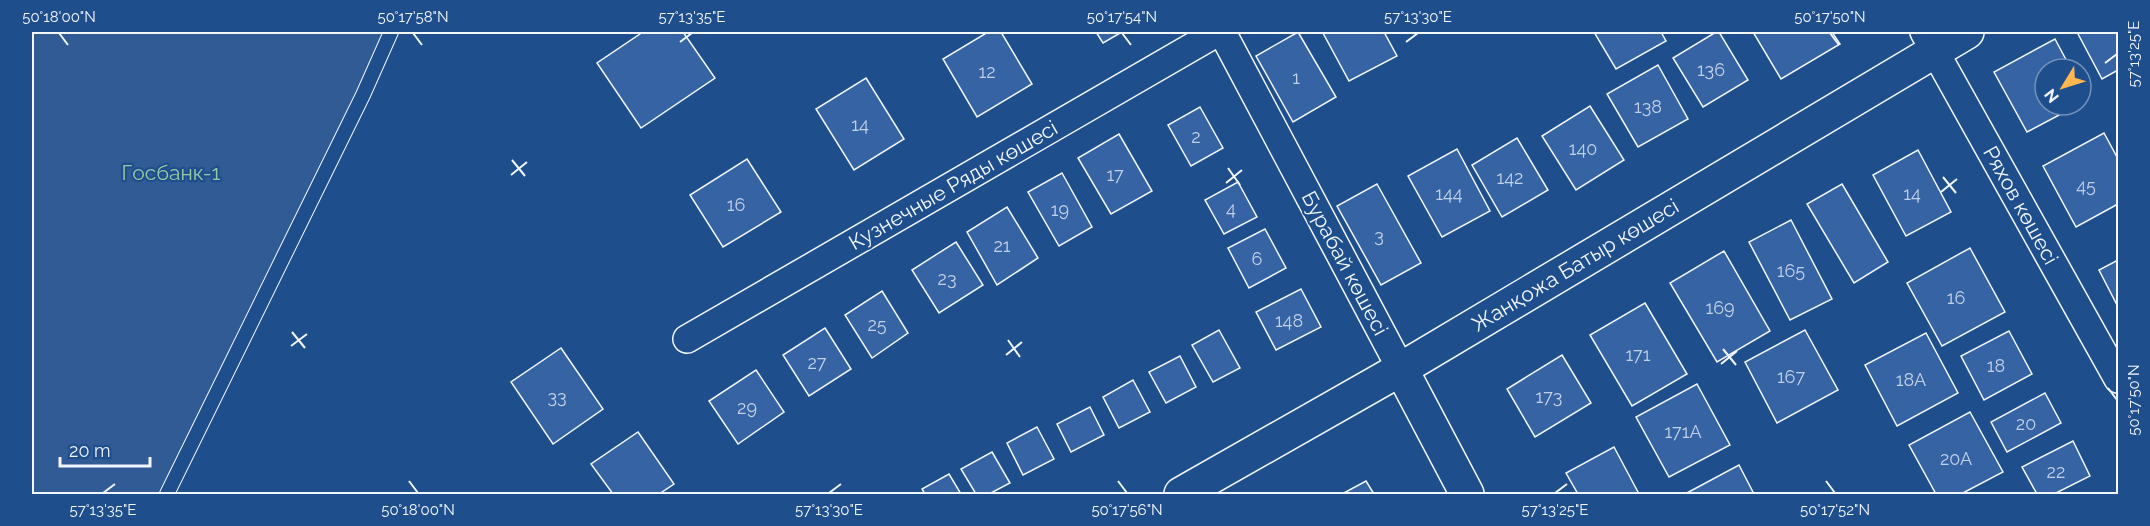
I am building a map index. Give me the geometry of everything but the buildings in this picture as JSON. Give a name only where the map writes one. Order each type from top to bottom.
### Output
[{"type":"main road","name":"Жанқожа Батыр көшесі","points":[[1181,495],[1401,369],[1929,41],[1966,32]]},
{"type":"main road","name":"Бурабай көшесі","points":[[1401,369],[1467,495]]},
{"type":"street","name":"Кузнечные Ряды көшесі","points":[[687,339],[1220,32]]},
{"type":"street","name":"Бурабай көшесі","points":[[1220,32],[1401,369]]},
{"type":"street","name":"Ряхов көшесі","points":[[1929,41],[2118,379]]},
{"type":"lane","points":[[167,495],[363,95],[391,32]]},
{"type":"shaded area","name":"Госбанк-1","points":[[32,32],[391,32],[167,494],[32,494]]}]
